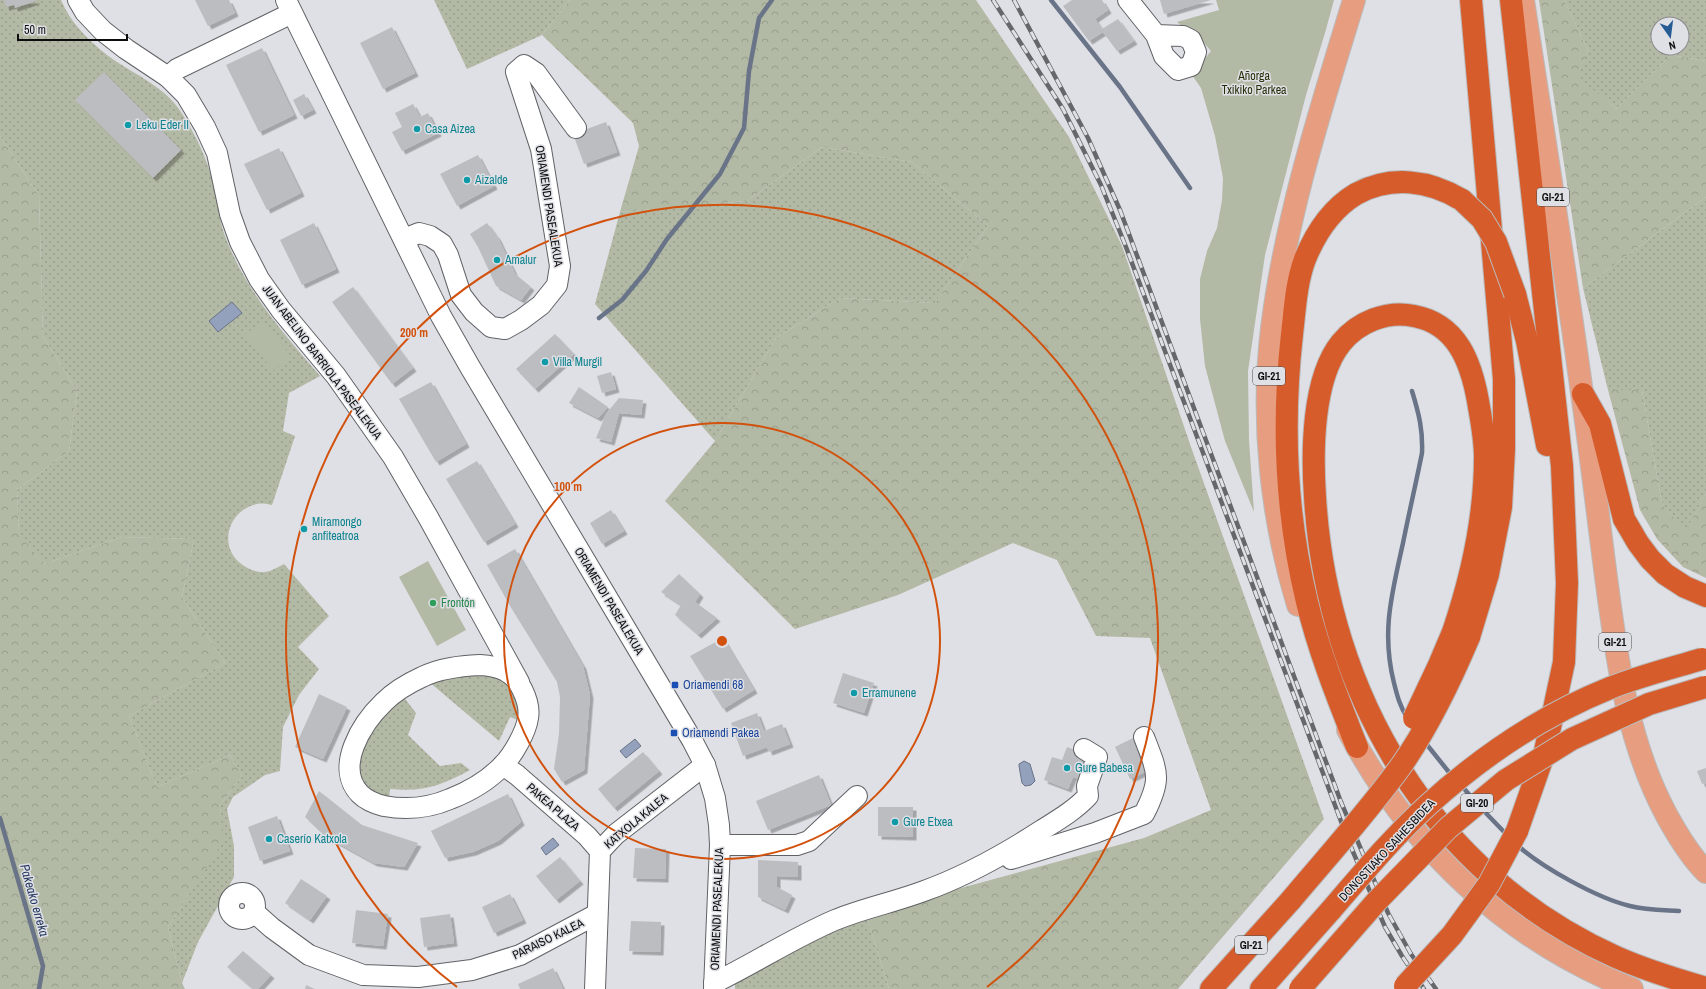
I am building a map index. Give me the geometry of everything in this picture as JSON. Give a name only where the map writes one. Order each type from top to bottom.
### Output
[{"type":"highway","points":[[1461,634],[1488,574],[1500,514],[1504,449],[1504,380],[1471,0]]},
{"type":"highway","name":"GI-21","points":[[1403,987],[1452,935],[1489,884],[1516,832],[1545,751],[1564,662],[1567,583],[1562,466],[1511,0]]},
{"type":"highway","points":[[1357,747],[1328,675],[1316,638],[1300,572],[1293,526],[1289,481],[1287,414],[1290,355],[1296,292],[1305,258],[1322,225],[1339,206],[1360,192],[1384,184],[1412,181],[1438,187],[1462,200],[1482,219],[1496,242],[1515,294],[1527,341],[1551,467],[1564,510]]},
{"type":"highway","points":[[1461,634],[1465,596],[1472,568],[1483,491],[1485,457],[1482,424],[1475,380],[1468,362],[1459,346],[1442,328],[1432,321],[1408,314],[1383,316],[1372,320],[1351,332],[1336,349],[1323,381],[1314,437],[1316,520],[1321,560],[1330,604],[1341,644],[1355,682],[1380,735],[1396,765],[1438,823],[1492,878],[1524,903],[1569,932],[1615,957],[1663,976],[1706,988]]},
{"type":"highway","points":[[1582,394],[1600,424],[1624,520],[1638,543],[1650,559],[1665,574],[1685,587],[1706,596]]},
{"type":"highway","name":"GI-21","points":[[1212,989],[1291,900],[1391,758],[1461,634]]},
{"type":"highway","name":"DONOSTIAKO SAIHESBIDEA","points":[[1261,989],[1377,857],[1427,806],[1470,769],[1518,736],[1572,705],[1611,687],[1704,658]]},
{"type":"highway","name":"GI-20","points":[[1300,989],[1376,902],[1448,828],[1506,780],[1572,739],[1649,704],[1705,687]]},
{"type":"main road","name":"GI-21","points":[[1354,0],[1305,165],[1285,250],[1272,329],[1268,409],[1273,489],[1279,528],[1291,581],[1307,633],[1323,677],[1357,747],[1377,780],[1420,838],[1478,897],[1509,922],[1554,951],[1604,978],[1632,989]]},
{"type":"main road","name":"GI-21","points":[[1523,0],[1582,394],[1624,698],[1642,763],[1655,795],[1675,831],[1706,872]]},
{"type":"street","name":"JUAN ABELINO BARRIOLA PASEALEKUA","points":[[78,0],[85,12],[103,31],[126,50],[168,76],[186,95],[205,127],[216,153],[230,214],[240,242],[259,279],[281,310],[336,376],[393,457],[428,516],[519,682]]},
{"type":"street","points":[[1128,0],[1156,35],[1164,56],[1178,70],[1191,66],[1196,52],[1191,40],[1183,36],[1156,35]]},
{"type":"street","points":[[168,76],[177,69],[289,6]]},
{"type":"street","name":"ORIAMENDI PASEALEKUA","points":[[289,6],[441,316],[692,740],[705,765],[715,798],[720,845],[714,986]]},
{"type":"street","name":"ORIAMENDI PASEALEKUA","points":[[404,239],[419,233],[430,236],[442,244],[448,255],[461,295],[474,312],[491,327],[505,329],[521,320],[541,304],[557,285],[560,266],[541,149],[516,72],[524,65],[536,72],[576,128]]},
{"type":"street","points":[[459,666],[493,666],[506,670],[519,682],[527,698],[528,717],[520,740],[503,765],[487,778],[449,800],[413,808],[393,807],[373,803],[360,794],[349,772],[351,752],[369,720],[384,702],[402,688],[422,676],[459,666]]},
{"type":"street","points":[[714,986],[825,925],[858,911],[924,891],[970,872],[1095,833],[1144,814],[1153,796],[1157,778],[1144,737]]},
{"type":"street","points":[[970,872],[1020,845],[1079,806],[1088,796],[1087,786],[1097,757],[1084,748]]},
{"type":"street","name":"PAKEA PLAZA","points":[[503,765],[517,775],[587,836],[600,851]]},
{"type":"street","name":"KATXOLA KALEA","points":[[595,989],[600,851],[616,834],[705,765]]},
{"type":"street","points":[[720,845],[797,845],[809,840],[857,796]]},
{"type":"street","name":"PARAISO KALEA","points":[[254,912],[272,928],[309,955],[363,975],[418,977],[472,970],[520,955],[597,914]]},
{"type":"green space","points":[[0,0],[61,0],[69,16],[93,44],[107,55],[155,86],[172,100],[190,127],[200,146],[214,186],[223,230],[233,256],[243,275],[266,310],[292,344],[320,376],[289,393],[283,431],[295,436],[272,505],[257,504],[243,510],[233,520],[228,534],[230,549],[241,564],[247,568],[264,572],[270,571],[284,564],[329,616],[298,647],[319,669],[299,695],[283,727],[280,771],[265,775],[233,797],[227,809],[234,846],[234,877],[198,942],[182,983],[168,927],[222,842],[220,805],[242,776],[230,755],[157,787],[129,716],[225,663],[182,597],[194,539],[122,537],[44,564],[19,535],[17,490],[69,451],[77,391],[43,336],[39,196],[0,136]]},
{"type":"green space","points":[[434,0],[570,0],[542,35],[467,69]]},
{"type":"green space","points":[[570,0],[976,0],[1069,137],[1122,246],[1191,447],[1324,819],[1178,989],[889,989],[866,914],[1144,838],[1211,810],[1150,638],[1096,636],[1057,560],[1013,543],[898,595],[795,629],[665,501],[715,441],[776,338],[840,298],[935,303],[988,226],[912,162],[822,147],[747,201],[620,212],[639,146],[633,123],[542,35]]},
{"type":"green space","name":"Añorga Txikiko Parkea","points":[[1216,0],[1334,0],[1306,95],[1265,255],[1248,371],[1249,440],[1254,512],[1225,441],[1205,366],[1200,319],[1200,279],[1207,251],[1217,228],[1222,200],[1223,178],[1215,136],[1201,88],[1192,75],[1211,51],[1205,44],[1177,22],[1219,10]]},
{"type":"green space","points":[[1539,0],[1564,0],[1588,50],[1578,77],[1616,109],[1670,56],[1706,61],[1706,197],[1583,288]]},
{"type":"green space","points":[[1564,0],[1706,0],[1706,61],[1677,56],[1690,56],[1690,16],[1650,16],[1650,56],[1670,56],[1616,109],[1577,77],[1588,50]]},
{"type":"green space","points":[[0,136],[39,196],[43,336],[77,391],[69,451],[17,490],[19,534],[44,564],[122,537],[194,539],[182,597],[225,663],[129,716],[157,787],[230,755],[242,776],[220,805],[223,842],[168,927],[182,983],[185,989],[0,989]]},
{"type":"green space","points":[[822,147],[912,162],[988,226],[935,303],[840,298],[776,338],[715,441],[595,304],[620,212],[747,201]]},
{"type":"green space","points":[[1706,197],[1706,493],[1685,533],[1662,504],[1642,390],[1608,390],[1583,288]]},
{"type":"green space","points":[[263,321],[291,356],[273,371],[245,334]]},
{"type":"green space","points":[[1608,390],[1642,390],[1662,504],[1685,532],[1706,493],[1706,578],[1683,567],[1657,539],[1640,510]]},
{"type":"green space","name":"Frontón","points":[[428,561],[466,630],[437,646],[399,577]]},
{"type":"green space","points":[[494,673],[518,693],[521,721],[510,717],[499,741],[428,681],[442,675]]},
{"type":"green space","points":[[402,695],[416,713],[408,735],[440,766],[461,763],[470,770],[432,787],[413,790],[390,789],[389,800],[365,787],[357,775],[364,738]]},
{"type":"green space","points":[[866,914],[889,989],[735,989],[735,982],[791,951]]},
{"type":"water","points":[[232,302],[242,313],[218,332],[209,321]]},
{"type":"water","points":[[635,739],[641,746],[626,758],[620,751]]},
{"type":"water","points":[[1024,761],[1030,764],[1035,781],[1031,785],[1025,786],[1022,783],[1019,766],[1019,764]]},
{"type":"water","points":[[553,838],[559,845],[546,855],[541,848]]},
{"type":"building","points":[[4,0],[36,1],[15,8],[14,5],[6,7]]},
{"type":"building","points":[[195,0],[229,0],[235,13],[208,26]]},
{"type":"building","points":[[1072,0],[1102,0],[1108,10],[1095,19],[1102,29],[1118,19],[1134,41],[1117,51],[1103,32],[1089,41],[1063,6]]},
{"type":"building","points":[[1160,0],[1211,0],[1164,14]]},
{"type":"building","points":[[392,27],[415,73],[383,89],[360,43]]},
{"type":"building","points":[[262,48],[294,115],[259,132],[226,65]]},
{"type":"building","name":"Leku Eder II","points":[[104,72],[181,150],[153,178],[75,100]]},
{"type":"building","points":[[304,94],[313,110],[301,116],[293,100]]},
{"type":"building","name":"Casa Aizea","points":[[413,104],[420,117],[428,113],[438,133],[402,151],[392,132],[402,127],[395,113]]},
{"type":"building","points":[[606,122],[617,152],[584,164],[573,134]]},
{"type":"building","points":[[279,148],[301,193],[267,210],[244,164]]},
{"type":"building","name":"Aizalde","points":[[478,155],[494,186],[457,206],[440,174]]},
{"type":"building","points":[[314,223],[336,269],[302,285],[280,240]]},
{"type":"building","name":"Amalur","points":[[487,223],[498,238],[515,274],[531,287],[521,300],[496,286],[478,247],[470,234]]},
{"type":"building","points":[[353,287],[413,368],[392,384],[332,302]]},
{"type":"building","name":"Villa Murgil","points":[[555,334],[574,354],[535,389],[516,369]]},
{"type":"building","points":[[611,372],[616,389],[602,393],[597,376]]},
{"type":"building","points":[[431,382],[466,444],[436,462],[399,399]]},
{"type":"building","points":[[579,387],[608,407],[598,418],[569,403]]},
{"type":"building","points":[[619,398],[643,400],[641,415],[619,413],[611,442],[596,438],[606,414]]},
{"type":"building","points":[[477,461],[515,524],[484,542],[446,479]]},
{"type":"building","points":[[611,510],[624,531],[602,544],[590,523]]},
{"type":"building","points":[[515,549],[583,666],[590,695],[584,770],[562,782],[554,769],[559,734],[560,697],[557,682],[510,606],[487,565]]},
{"type":"building","points":[[679,574],[700,594],[695,602],[717,618],[698,635],[675,615],[681,605],[661,592]]},
{"type":"building","points":[[723,638],[754,690],[723,709],[690,656]]},
{"type":"building","name":"Erramunene","points":[[843,673],[874,683],[864,713],[833,703]]},
{"type":"building","points":[[319,694],[347,707],[323,759],[295,747]]},
{"type":"building","points":[[757,713],[764,731],[782,724],[790,744],[769,752],[767,747],[743,756],[731,723]]},
{"type":"building","points":[[1133,738],[1149,770],[1130,779],[1115,747]]},
{"type":"building","name":"Gure Babesa","points":[[1067,747],[1091,756],[1082,780],[1073,777],[1068,789],[1044,780],[1052,757],[1062,760]]},
{"type":"building","points":[[643,752],[659,771],[614,808],[598,789]]},
{"type":"building","points":[[1706,768],[1706,783],[1702,784],[1697,771]]},
{"type":"building","points":[[819,775],[831,805],[768,830],[756,801]]},
{"type":"building","points":[[319,791],[362,825],[418,843],[404,867],[374,863],[325,836],[305,817]]},
{"type":"building","points":[[508,794],[521,822],[498,841],[473,852],[445,858],[431,831]]},
{"type":"building","name":"Gure Etxea","points":[[878,807],[913,807],[913,837],[878,836]]},
{"type":"building","name":"Caserío Katxola","points":[[277,816],[290,851],[260,861],[248,827]]},
{"type":"building","points":[[635,848],[666,849],[665,879],[633,878]]},
{"type":"building","points":[[560,857],[580,881],[556,900],[536,876]]},
{"type":"building","points":[[758,860],[798,862],[798,877],[777,876],[777,887],[792,895],[785,910],[758,897]]},
{"type":"building","points":[[301,879],[327,896],[310,920],[285,903]]},
{"type":"building","points":[[510,894],[523,920],[494,933],[482,907]]},
{"type":"building","points":[[356,910],[388,914],[383,946],[352,943]]},
{"type":"building","points":[[450,914],[454,943],[424,947],[420,918]]},
{"type":"building","points":[[631,921],[661,922],[660,952],[629,951]]},
{"type":"building","points":[[243,951],[271,975],[258,989],[253,989],[227,967]]},
{"type":"building","points":[[553,968],[563,989],[520,989],[518,984]]},
{"type":"building","points":[[306,985],[315,989],[305,989]]},
{"type":"waterway","points":[[599,318],[622,300],[646,271],[667,239],[720,174],[744,128],[749,71],[759,18],[772,0]]},
{"type":"waterway","points":[[1051,0],[1120,87],[1190,188]]},
{"type":"waterway","points":[[1407,717],[1401,705],[1394,683],[1388,647],[1388,629],[1395,579],[1422,453],[1420,422],[1412,391]]},
{"type":"waterway","points":[[1424,741],[1452,776]]},
{"type":"waterway","points":[[1460,784],[1474,800]]},
{"type":"waterway","points":[[1481,808],[1508,836]]},
{"type":"waterway","name":"Pakeako erreka","points":[[0,818],[43,966],[39,989]]},
{"type":"waterway","points":[[1516,844],[1554,872],[1602,896],[1630,906],[1654,910],[1679,911]]},
{"type":"railway","points":[[993,0],[1063,109],[1101,185],[1126,247],[1348,840],[1385,927],[1424,989]]},
{"type":"railway","points":[[1014,0],[1088,138],[1120,210],[1341,802],[1388,913],[1411,954],[1436,989]]},
{"type":"place","name":"Leku Eder II","points":[[128,125]]},
{"type":"place","name":"Casa Aizea","points":[[417,129]]},
{"type":"place","name":"Aizalde","points":[[467,180]]},
{"type":"place","name":"Amalur","points":[[497,260]]},
{"type":"place","name":"Villa Murgil","points":[[545,362]]},
{"type":"place","name":"Miramongo anfiteatroa","points":[[304,529]]},
{"type":"place","name":"Frontón","points":[[433,603]]},
{"type":"place","name":"Oriamendi 68","points":[[675,685]]},
{"type":"place","name":"Erramunene","points":[[854,693]]},
{"type":"place","name":"Oriamendi Pakea","points":[[674,733]]},
{"type":"place","name":"Gure Babesa","points":[[1067,768]]},
{"type":"place","name":"Gure Etxea","points":[[895,822]]},
{"type":"place","name":"Caserío Katxola","points":[[269,839]]}]
